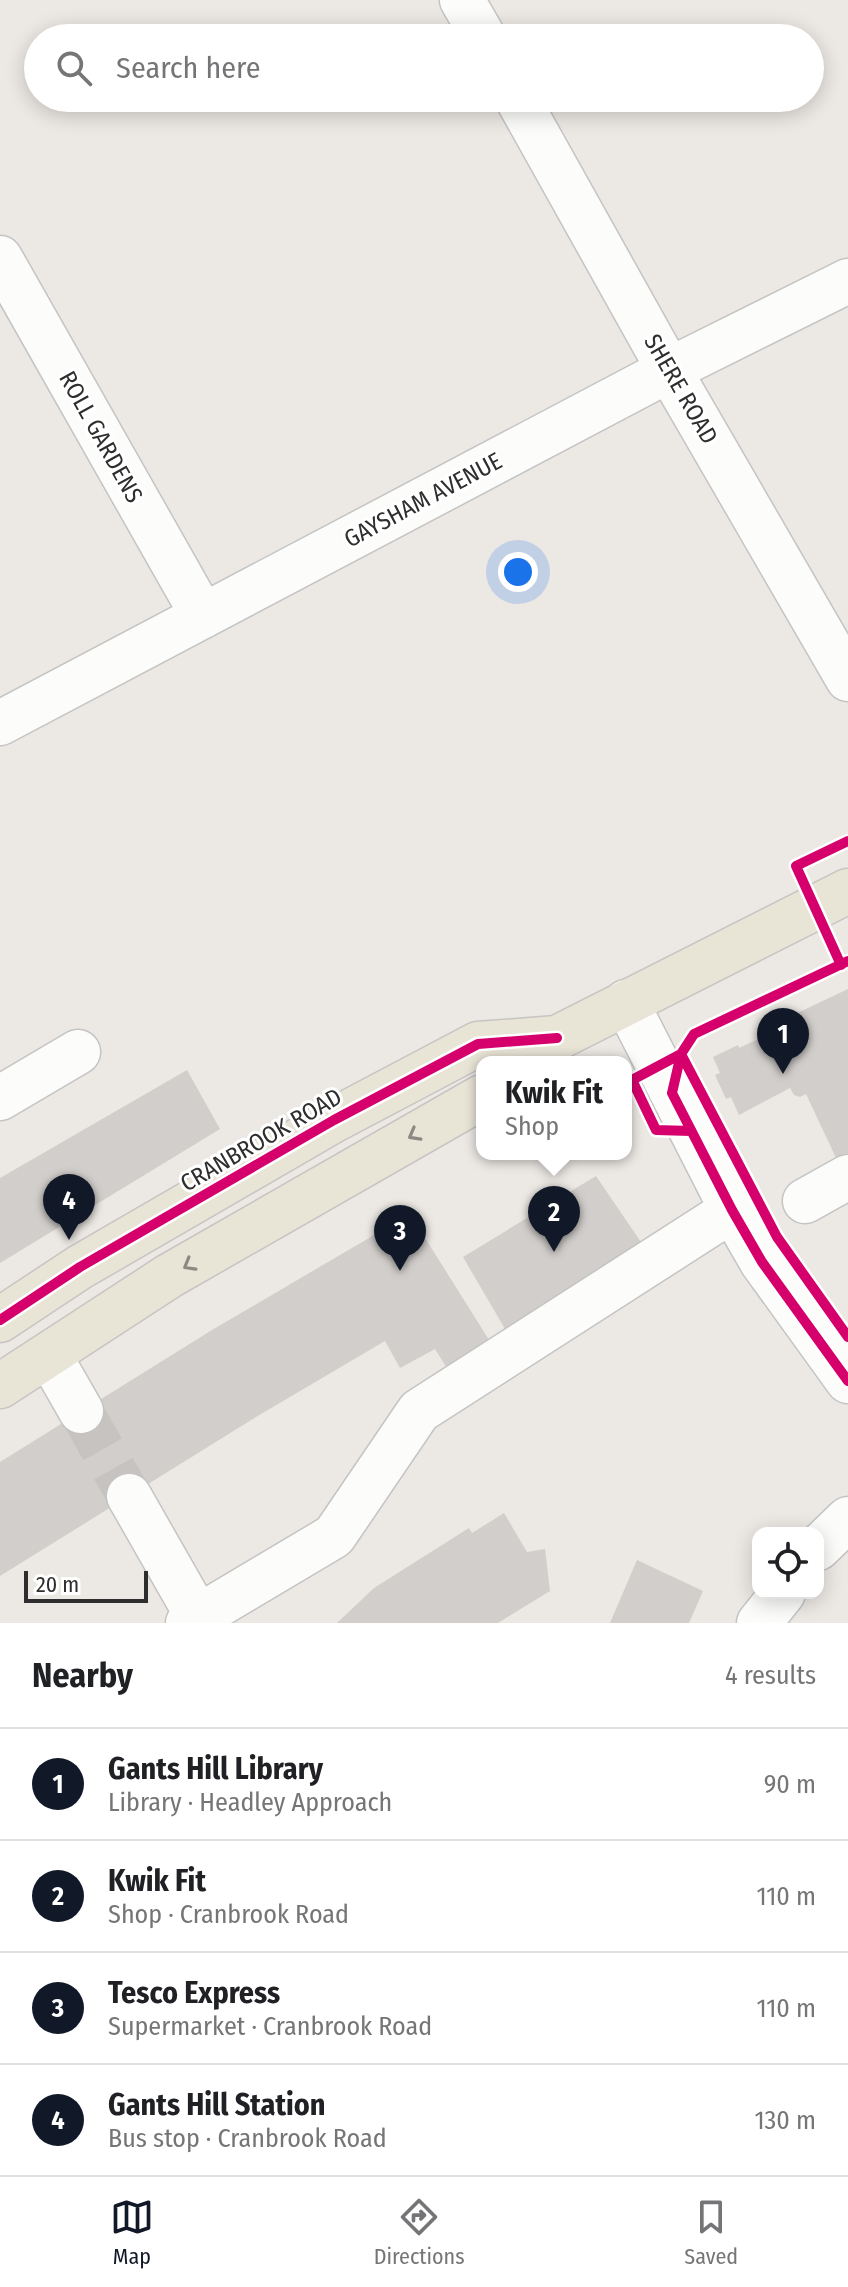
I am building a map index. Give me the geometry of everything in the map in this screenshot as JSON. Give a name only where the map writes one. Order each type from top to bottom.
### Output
[{"type":"main road","name":"CRANBROOK ROAD","points":[[0,1320],[80,1267],[334,1120],[478,1044],[543,1050],[626,1002],[848,891]]},
{"type":"main road","points":[[0,1386],[169,1276],[476,1100]]},
{"type":"street","points":[[462,0],[476,24]]},
{"type":"street","name":"SHERE ROAD","points":[[525,112],[669,370],[848,679]]},
{"type":"street","name":"ROLL GARDENS","points":[[0,258],[203,616]]},
{"type":"street","name":"GAYSHAM AVENUE","points":[[0,723],[669,370],[848,281]]},
{"type":"street","points":[[626,1002],[732,1210],[762,1262],[848,1381]]},
{"type":"street","points":[[0,1098],[78,1052]]},
{"type":"street","points":[[805,1201],[848,1177]]},
{"type":"street","points":[[129,1496],[193,1620],[334,1536],[419,1411],[732,1210]]},
{"type":"street","points":[[49,1355],[81,1411]]},
{"type":"street","points":[[824,1542],[848,1519]]},
{"type":"street","points":[[759,1623],[778,1599]]},
{"type":"building","points":[[848,989],[848,1155],[837,1160],[806,1094],[800,1097],[794,1095],[790,1088],[739,1115],[731,1097],[726,1099],[715,1075],[720,1073],[713,1057],[796,1021],[793,1015]]},
{"type":"building","points":[[187,1070],[220,1129],[0,1263],[0,1178]]},
{"type":"building","points":[[596,1176],[645,1248],[508,1334],[463,1257]]},
{"type":"building","points":[[410,1214],[491,1343],[447,1368],[435,1349],[400,1368],[385,1341],[0,1576],[0,1462],[212,1330]]},
{"type":"building","points":[[504,1513],[527,1552],[545,1549],[550,1591],[498,1623],[337,1623],[374,1588],[469,1528],[472,1533]]},
{"type":"building","points":[[637,1560],[703,1591],[689,1623],[610,1623]]},
{"type":"tunnel","points":[[81,1411],[129,1496]]},
{"type":"cycle path","points":[[841,965],[796,866],[848,841]]},
{"type":"cycle path","points":[[848,961],[694,1034],[681,1054],[672,1093],[762,1262],[848,1381]]},
{"type":"cycle path","points":[[0,1320],[80,1267],[334,1120],[478,1044],[557,1038]]},
{"type":"cycle path","points":[[681,1054],[777,1237],[848,1337]]},
{"type":"cycle path","points":[[681,1054],[632,1080],[656,1130],[691,1131]]},
{"type":"place","name":"Gants Hill Library","points":[[783,1074]]},
{"type":"place","name":"Gants Hill Station","points":[[69,1240]]},
{"type":"place","name":"Kwik Fit","points":[[554,1252]]},
{"type":"place","name":"Tesco Express","points":[[400,1271]]}]
